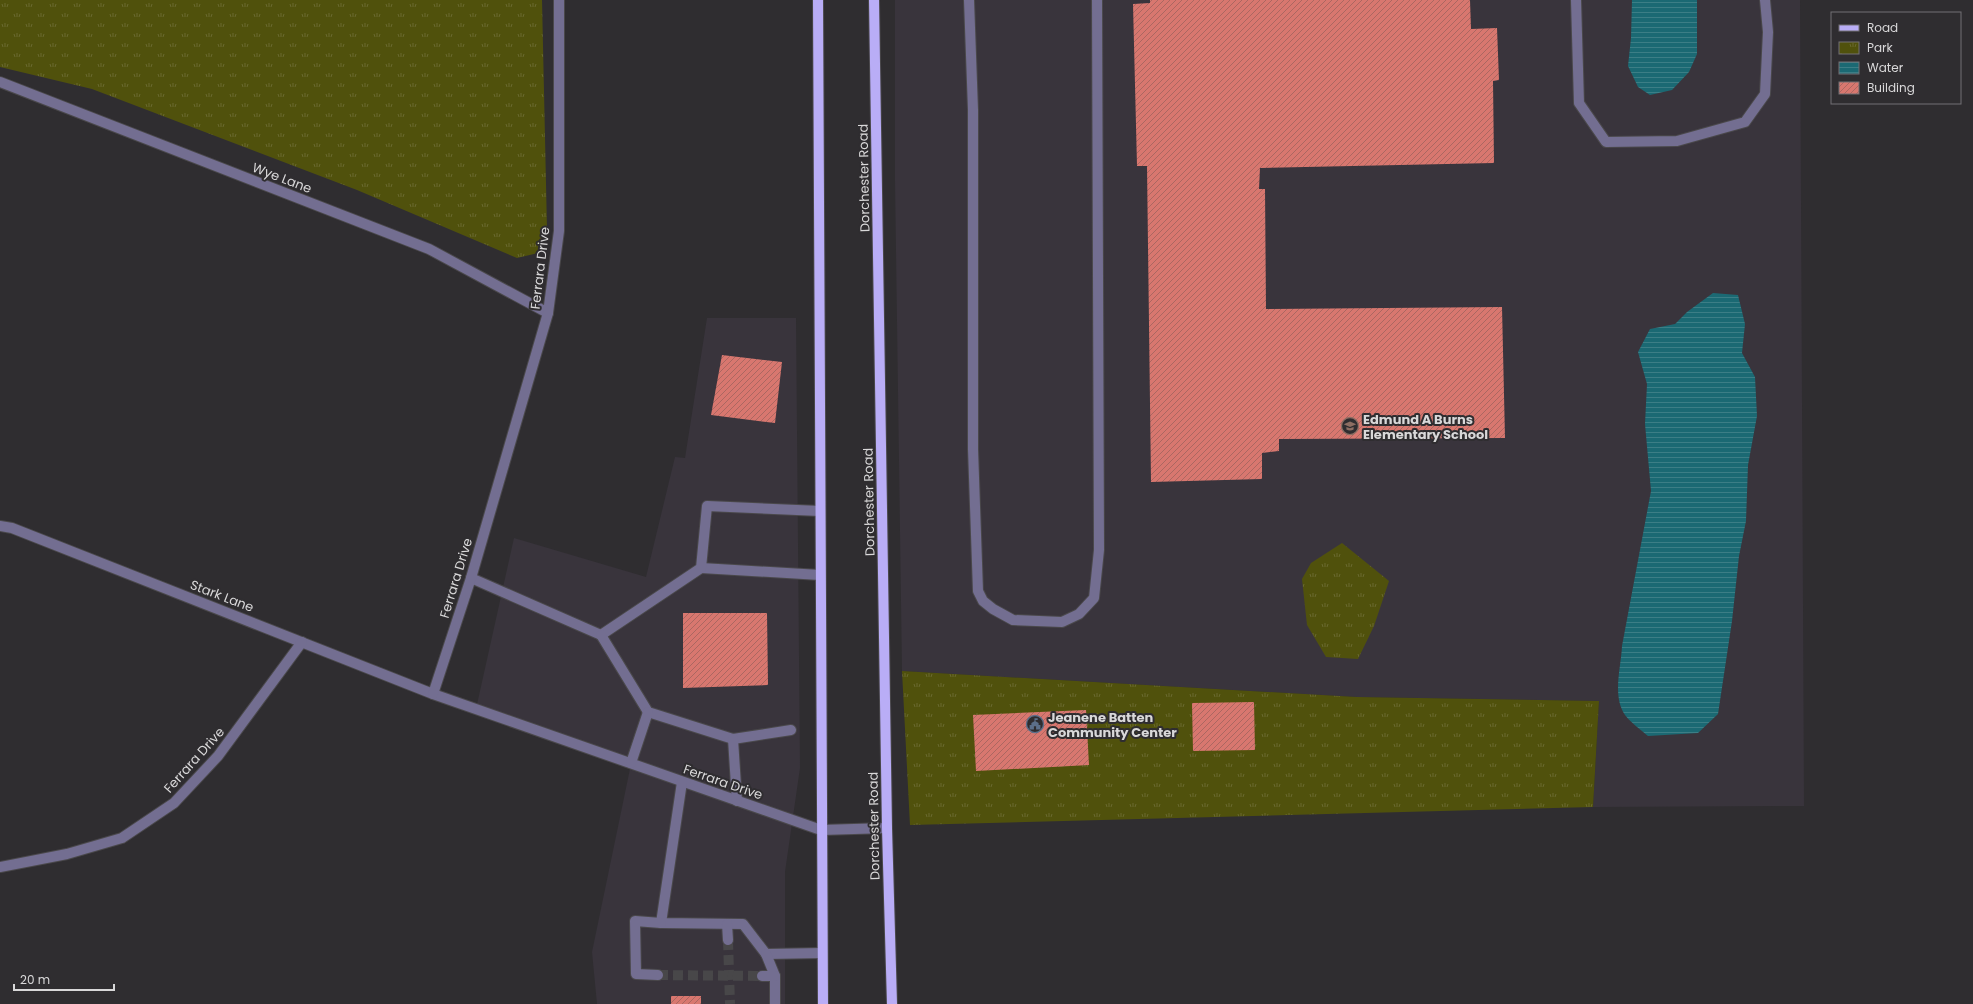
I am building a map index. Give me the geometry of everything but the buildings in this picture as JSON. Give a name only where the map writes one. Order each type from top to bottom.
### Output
[{"type":"main road","points":[[818,0],[823,1004]]},
{"type":"main road","name":"Dorchester Road","points":[[874,0],[886,828],[892,1004]]},
{"type":"street","name":"Ferrara Drive","points":[[559,0],[559,231],[548,313],[471,578],[433,694],[821,830],[886,828]]},
{"type":"street","points":[[969,0],[973,110],[973,450],[978,591],[983,601],[993,609],[1013,620],[1062,622],[1079,614],[1094,598],[1099,550],[1097,0]]},
{"type":"street","points":[[1576,0],[1579,103],[1606,142],[1677,141],[1745,122],[1765,94],[1768,32],[1765,0]]},
{"type":"street","name":"Wye Lane","points":[[0,82],[429,249],[548,313]]},
{"type":"street","points":[[701,568],[706,506],[820,511]]},
{"type":"street","name":"Stark Lane","points":[[0,526],[12,528],[433,694]]},
{"type":"street","points":[[601,635],[701,568],[820,575]]},
{"type":"street","points":[[471,578],[601,635],[648,712],[733,739],[791,730]]},
{"type":"street","name":"Ferrara Drive","points":[[0,867],[67,854],[122,838],[174,803],[218,756],[302,642]]},
{"type":"street","points":[[631,763],[648,712]]},
{"type":"street","points":[[733,739],[737,801]]},
{"type":"street","points":[[661,923],[682,782]]},
{"type":"street","points":[[658,975],[636,974],[635,921],[661,923],[743,924],[766,954],[775,976],[775,1004]]},
{"type":"street","points":[[727,924],[728,940]]},
{"type":"street","points":[[766,954],[822,953]]},
{"type":"street","points":[[762,976],[775,976]]},
{"type":"shaded area","name":"Edmund A Burns Elementary School","points":[[895,0],[1800,0],[1804,806],[1593,807],[1599,701],[1357,697],[902,671],[895,181]]},
{"type":"shaded area","points":[[707,318],[796,318],[800,768],[785,872],[785,1004],[597,1004],[592,952],[631,764],[476,709],[514,538],[646,577],[675,457],[685,458]]},
{"type":"green space","points":[[0,0],[542,0],[547,230],[538,253],[517,258],[357,190],[92,89],[0,67]]},
{"type":"green space","points":[[1342,543],[1389,581],[1374,626],[1358,659],[1326,657],[1307,625],[1302,579],[1311,563]]},
{"type":"green space","points":[[902,671],[1357,697],[1599,701],[1593,807],[910,825]]},
{"type":"water","points":[[1632,0],[1697,0],[1697,54],[1689,72],[1672,90],[1650,95],[1638,87],[1628,66],[1631,38]]},
{"type":"water","points":[[1713,293],[1738,295],[1745,324],[1742,353],[1755,377],[1757,416],[1748,465],[1746,521],[1739,556],[1732,621],[1718,714],[1698,733],[1648,736],[1633,724],[1625,715],[1621,707],[1618,691],[1622,646],[1651,491],[1645,424],[1647,384],[1638,352],[1650,329],[1675,324],[1687,312]]},
{"type":"tunnel","points":[[728,940],[730,1004]]},
{"type":"tunnel","points":[[658,975],[762,976]]},
{"type":"place","name":"Edmund A Burns Elementary School","points":[[1350,426]]},
{"type":"place","name":"Jeanene Batten Community Center","points":[[1035,724]]}]
